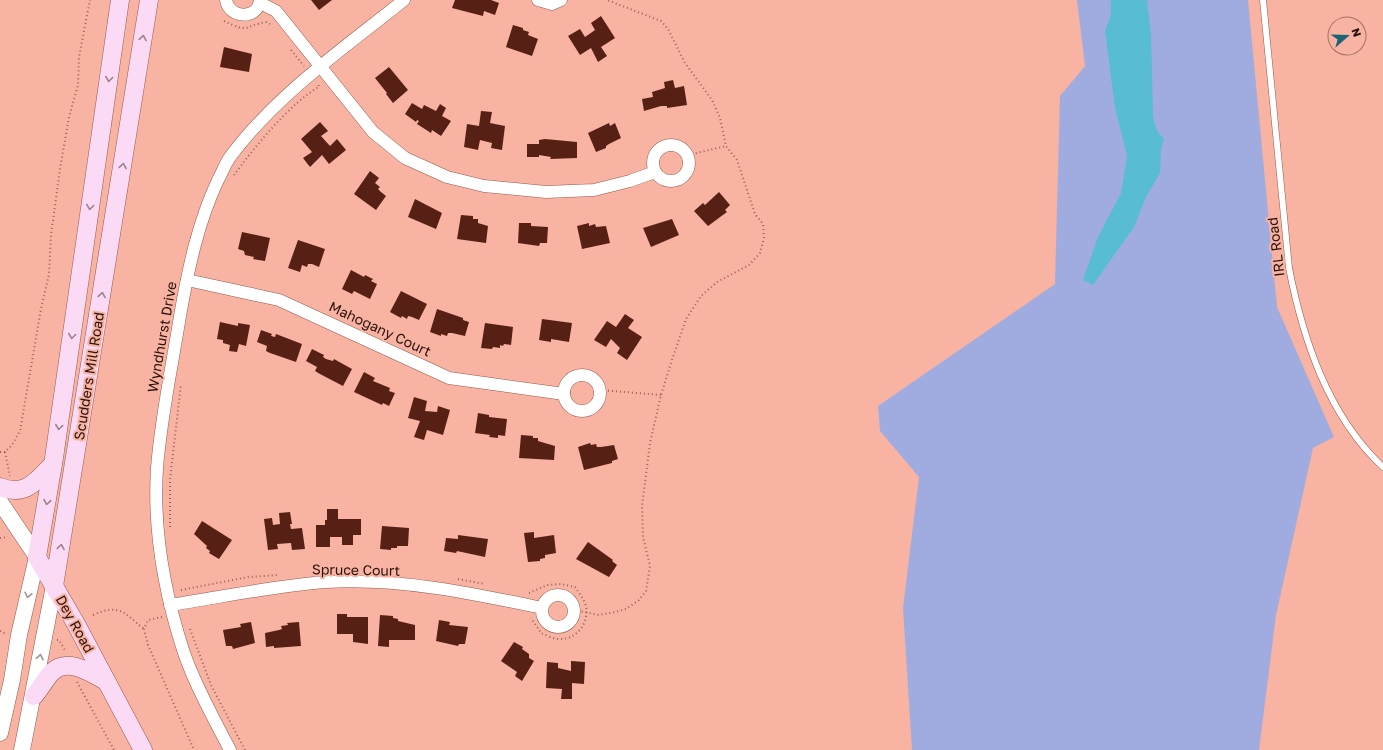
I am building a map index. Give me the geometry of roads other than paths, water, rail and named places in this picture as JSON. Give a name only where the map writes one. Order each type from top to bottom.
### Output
[{"type":"main road","name":"Scudders Mill Road","points":[[38,557],[53,464],[120,0]]},
{"type":"main road","name":"Scudders Mill Road","points":[[54,586],[149,0]]},
{"type":"main road","points":[[5,484],[13,491],[27,489],[53,464]]},
{"type":"main road","name":"Dey Road","points":[[38,557],[144,750]]},
{"type":"main road","points":[[34,696],[52,672],[64,666],[70,665],[86,670],[106,681]]},
{"type":"street","points":[[226,0],[231,10],[238,15],[248,15],[256,10],[260,1],[276,11],[320,68],[373,132],[405,158],[447,177],[484,186],[546,192],[594,190],[630,181],[655,172]]},
{"type":"street","name":"Wyndhurst Drive","points":[[230,750],[209,710],[185,655],[172,610],[162,562],[158,521],[157,470],[163,417],[187,280],[208,201],[228,159],[254,128],[283,98],[404,0]]},
{"type":"street","points":[[538,0],[552,4],[561,0]]},
{"type":"street","points":[[675,145],[681,147],[688,155],[688,169],[681,178],[670,181],[664,180],[655,172],[652,161],[654,155],[661,147],[675,145]]},
{"type":"street","name":"Mahogany Court","points":[[187,280],[279,300],[450,378],[564,394]]},
{"type":"street","points":[[580,375],[592,378],[600,390],[599,398],[596,404],[586,410],[575,409],[568,404],[564,394],[567,383],[574,376],[580,375]]},
{"type":"street","name":"Dey Road","points":[[0,502],[38,557]]},
{"type":"street","name":"Scudders Mill Road","points":[[0,733],[12,680],[19,635],[38,557]]},
{"type":"street","name":"Spruce Court","points":[[172,610],[272,587],[328,582],[383,583],[455,590],[542,608]]},
{"type":"street","name":"Scudders Mill Road","points":[[22,750],[34,696],[54,586]]},
{"type":"street","points":[[553,595],[561,595],[572,602],[574,610],[571,621],[567,624],[554,627],[544,620],[542,608],[547,599],[553,595]]},
{"type":"lane","name":"IRL Road","points":[[1263,0],[1289,268],[1297,309],[1308,346],[1322,378],[1340,412],[1359,440],[1383,467]]}]
